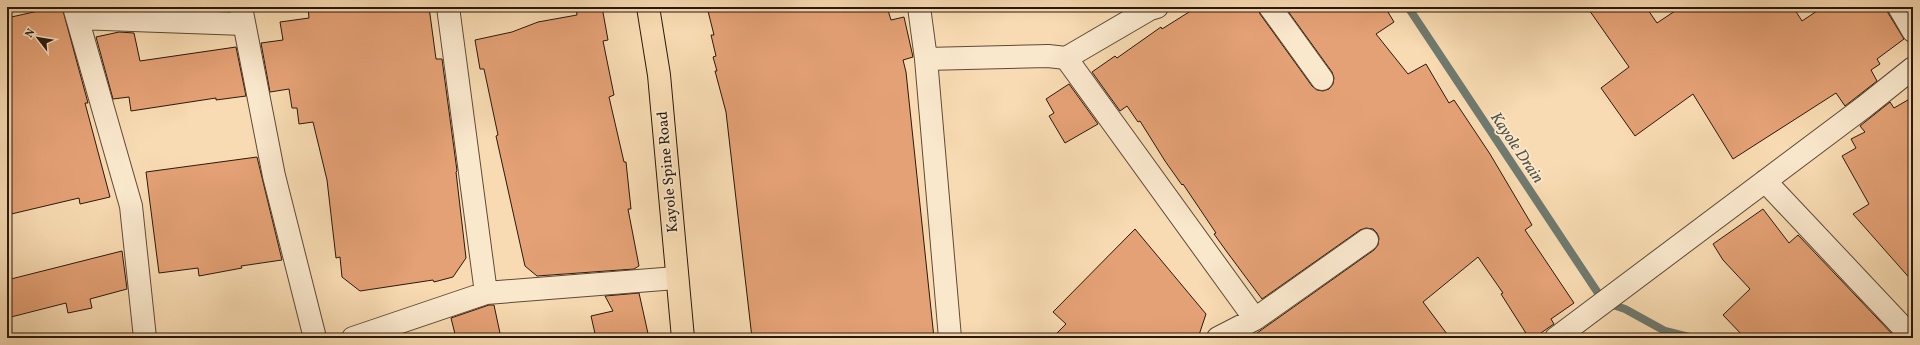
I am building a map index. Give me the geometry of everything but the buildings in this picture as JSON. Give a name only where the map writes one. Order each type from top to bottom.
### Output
[{"type":"main road","name":"Kayole Spine Road","points":[[648,7],[659,75],[676,278],[683,338]]},
{"type":"street","points":[[448,7],[486,293]]},
{"type":"street","points":[[918,7],[926,59],[950,338]]},
{"type":"street","points":[[926,59],[1048,56],[1066,58],[1150,9],[1157,7]]},
{"type":"street","points":[[1270,7],[1322,79]]},
{"type":"street","points":[[1899,7],[1913,31]]},
{"type":"street","points":[[145,338],[131,206],[76,12],[242,15],[274,176],[315,338]]},
{"type":"street","points":[[1066,58],[1255,320]]},
{"type":"street","points":[[1556,338],[1913,68]]},
{"type":"street","points":[[1765,181],[1913,338]]},
{"type":"street","points":[[1218,338],[1255,320],[1367,240]]},
{"type":"street","points":[[353,338],[486,293],[676,278]]},
{"type":"path","points":[[1660,11],[1666,7]]},
{"type":"waterway","name":"Kayole Drain","points":[[1408,7],[1604,302],[1625,309],[1665,331],[1693,338]]}]
